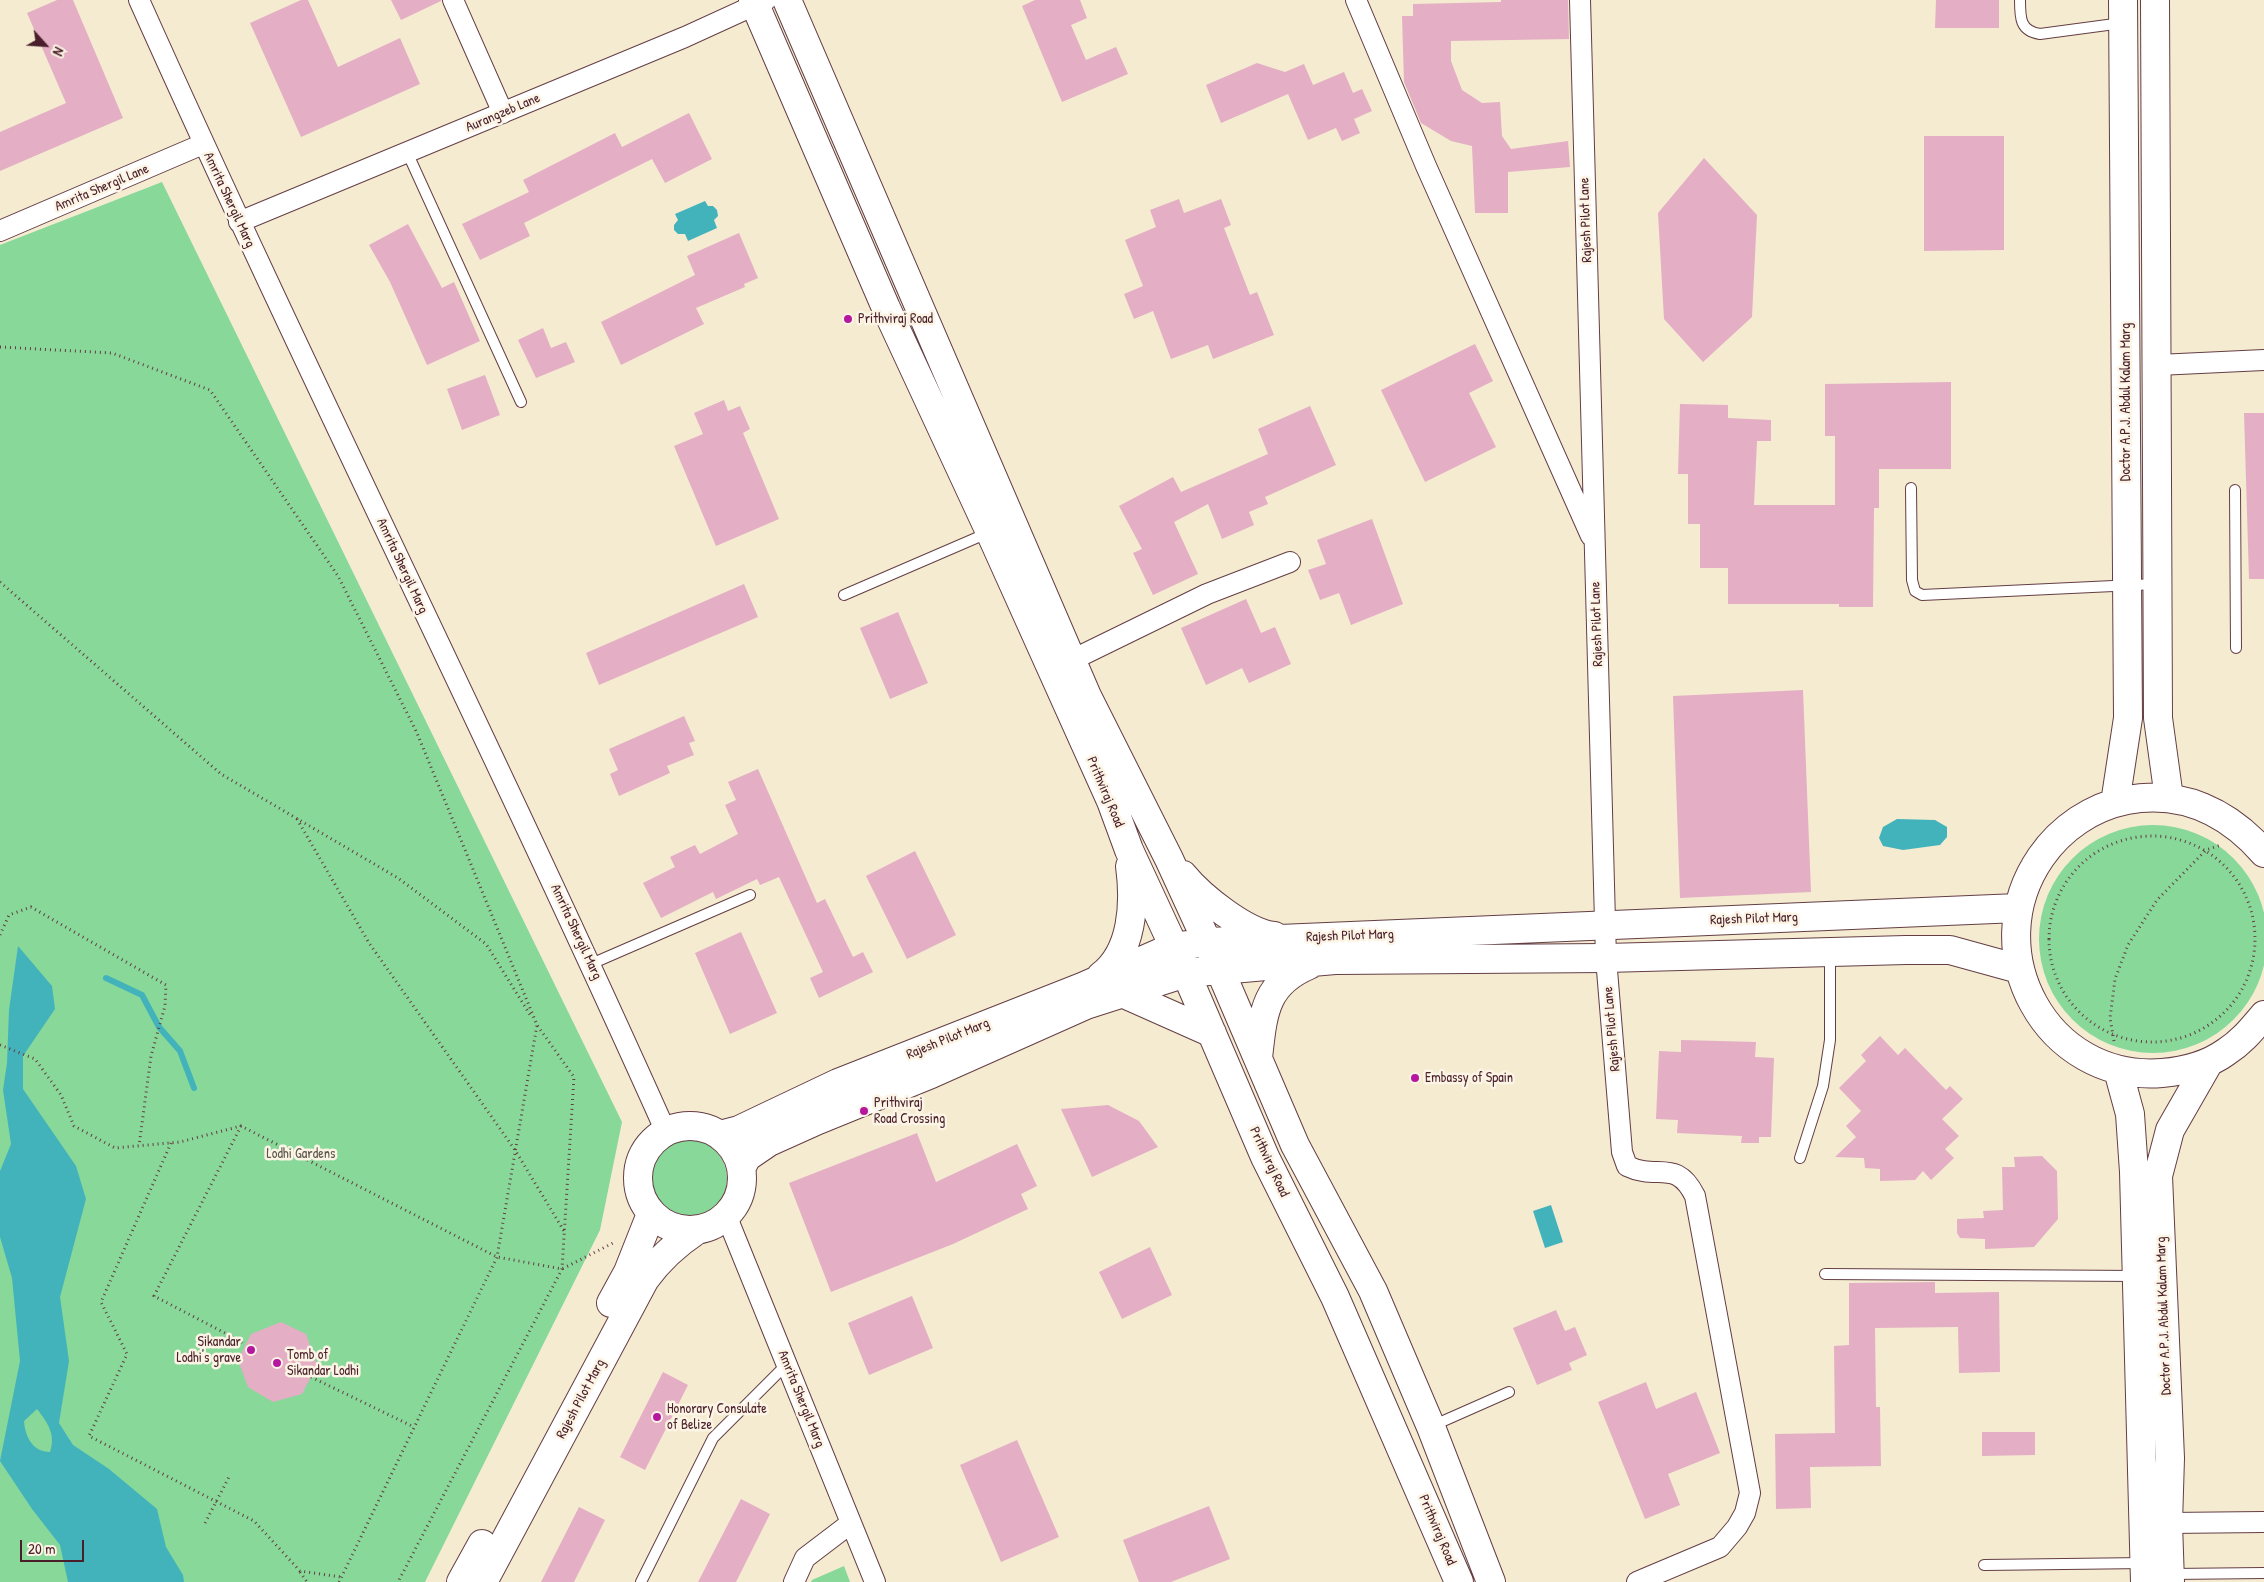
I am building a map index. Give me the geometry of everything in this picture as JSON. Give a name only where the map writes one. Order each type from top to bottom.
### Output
[{"type":"main road","name":"Prithviraj Road","points":[[787,0],[1002,526],[1129,850],[1186,973],[1265,1157],[1335,1296],[1459,1582]]},
{"type":"main road","points":[[2155,0],[2158,718],[2169,798]]},
{"type":"main road","name":"Prithviraj Road","points":[[758,2],[886,308],[1072,660],[1087,696],[1170,859],[1208,942],[1295,1145],[1373,1291],[1431,1427],[1491,1582]]},
{"type":"main road","name":"Doctor A.P.J. Abdul Kalam Marg","points":[[2115,803],[2128,718],[2123,12]]},
{"type":"main road","points":[[2264,853],[2246,827],[2202,806],[2169,798],[2142,798],[2115,803],[2080,818],[2052,842],[2030,873],[2018,908],[2015,939],[2019,969],[2034,1006],[2059,1038],[2093,1060],[2118,1070],[2148,1074],[2179,1071],[2209,1062],[2253,1042],[2264,1015]]},
{"type":"main road","points":[[1082,988],[1114,966],[1123,947],[1132,906],[1129,850]]},
{"type":"main road","points":[[1170,859],[1186,878],[1225,912],[1269,936],[1291,938]]},
{"type":"main road","name":"Rajesh Pilot Marg","points":[[720,1135],[739,1130],[848,1080],[1082,988],[1173,947],[1208,942],[1291,938],[2018,908]]},
{"type":"main road","name":"Rajesh Pilot Marg","points":[[741,1168],[746,1157],[774,1140],[931,1074],[1086,1005],[1186,973],[1335,960],[1606,958],[1950,950],[2019,969]]},
{"type":"main road","points":[[1258,1058],[1264,1015],[1271,996],[1282,980],[1312,964],[1335,960]]},
{"type":"main road","points":[[1122,993],[1212,1032]]},
{"type":"main road","name":"Doctor A.P.J. Abdul Kalam Marg","points":[[2160,1570],[2143,1427],[2149,1276],[2158,1176],[2170,1130],[2209,1062]]},
{"type":"main road","name":"Doctor A.P.J. Abdul Kalam Marg","points":[[2118,1070],[2130,1114],[2134,1172],[2149,1276],[2170,1458],[2168,1524],[2160,1570]]},
{"type":"main road","points":[[690,1126],[705,1128],[720,1135],[731,1146],[741,1168],[739,1193],[726,1215],[713,1225],[697,1230],[672,1227],[641,1201],[638,1169],[644,1154],[653,1141],[666,1132],[690,1126]]},
{"type":"main road","name":"Rajesh Pilot Marg","points":[[461,1582],[628,1272],[641,1201]]},
{"type":"main road","name":"Rajesh Pilot Marg","points":[[483,1582],[645,1279],[666,1254],[697,1230]]},
{"type":"street","name":"Amrita Shergil Marg","points":[[138,0],[203,144],[591,964],[666,1132]]},
{"type":"street","points":[[453,0],[503,113]]},
{"type":"street","points":[[1356,0],[1426,166],[1595,544]]},
{"type":"street","name":"Rajesh Pilot Lane","points":[[1580,0],[1606,958],[1622,1152],[1626,1166],[1639,1172],[1674,1173],[1688,1182],[1695,1196],[1750,1493],[1741,1520],[1720,1547],[1637,1582]]},
{"type":"street","name":"Aurangzeb Lane","points":[[240,222],[685,37],[758,2]]},
{"type":"street","name":"Amrita Shergil Lane","points":[[0,231],[203,144]]},
{"type":"street","points":[[2158,365],[2264,360]]},
{"type":"street","points":[[1072,660],[1207,594],[1290,562]]},
{"type":"street","name":"Amrita Shergil Marg","points":[[726,1215],[875,1582]]},
{"type":"street","points":[[2168,1524],[2264,1522]]},
{"type":"street","points":[[794,1582],[805,1558],[851,1523]]},
{"type":"lane","points":[[2020,0],[2020,17],[2023,27],[2030,33],[2040,34],[2123,12]]},
{"type":"lane","points":[[407,152],[521,402]]},
{"type":"lane","points":[[1911,488],[1912,580],[1915,591],[1922,595],[2157,584]]},
{"type":"lane","points":[[2236,490],[2236,648]]},
{"type":"lane","points":[[844,595],[1002,526]]},
{"type":"lane","points":[[591,964],[750,895]]},
{"type":"lane","points":[[1800,1158],[1823,1086],[1830,1040],[1830,952]]},
{"type":"lane","points":[[1825,1274],[2149,1276]]},
{"type":"lane","points":[[641,1582],[713,1438],[786,1364]]},
{"type":"lane","points":[[1431,1427],[1510,1392]]},
{"type":"lane","points":[[1984,1565],[2264,1573]]},
{"type":"path","points":[[0,347],[112,353],[210,390],[338,576],[418,733],[537,1025],[497,1257],[339,1582]]},
{"type":"path","points":[[0,582],[221,774],[398,878],[486,944],[537,1025],[574,1077],[562,1269],[398,1582]]},
{"type":"path","points":[[296,818],[369,943],[515,1150],[564,1232]]},
{"type":"path","points":[[2093,1060],[2113,1047],[2114,1035],[2110,1018],[2115,978],[2128,945],[2157,900],[2206,850],[2221,846],[2246,827]]},
{"type":"path","points":[[2145,836],[2166,836],[2186,841],[2206,850],[2225,866],[2241,886],[2253,918],[2254,952],[2244,985],[2224,1012],[2204,1027],[2181,1038],[2147,1042],[2114,1035],[2095,1025],[2079,1011],[2066,995],[2056,976],[2051,955],[2050,934],[2053,913],[2060,893],[2072,875],[2086,860],[2104,848],[2124,840],[2145,836]]},
{"type":"path","points":[[0,935],[9,915],[31,907],[166,985],[165,1006],[151,1056],[139,1146]]},
{"type":"path","points":[[0,1045],[35,1059],[61,1095],[74,1126],[115,1148],[171,1143],[241,1126],[497,1257],[562,1269],[621,1239]]},
{"type":"path","points":[[241,1126],[154,1296],[246,1344]]},
{"type":"path","points":[[171,1143],[101,1302],[127,1354],[88,1436],[254,1521],[300,1571],[307,1582]]},
{"type":"path","points":[[311,1377],[414,1427]]},
{"type":"path","points":[[205,1523],[229,1477]]},
{"type":"path","points":[[300,1571],[341,1577]]},
{"type":"green space","name":"Lodhi Gardens","points":[[162,182],[622,1122],[600,1230],[425,1582],[0,1582],[0,245]]},
{"type":"green space","points":[[2153,825],[2175,827],[2197,834],[2216,844],[2234,858],[2248,876],[2258,895],[2265,917],[2267,939],[2265,961],[2258,983],[2248,1002],[2234,1020],[2216,1034],[2197,1044],[2175,1051],[2153,1053],[2131,1051],[2109,1044],[2090,1034],[2072,1020],[2058,1002],[2048,983],[2041,961],[2039,939],[2041,917],[2048,895],[2058,876],[2072,858],[2090,844],[2109,834],[2131,827]]},
{"type":"green space","points":[[686,1138],[702,1141],[715,1150],[724,1163],[727,1179],[724,1195],[715,1208],[702,1217],[686,1220],[670,1217],[657,1208],[648,1195],[645,1179],[648,1163],[657,1150],[670,1141]]},
{"type":"green space","points":[[844,1566],[850,1582],[811,1582],[812,1580]]},
{"type":"water","points":[[705,201],[708,206],[713,206],[717,210],[718,216],[714,220],[717,228],[688,241],[685,234],[678,234],[674,230],[674,225],[678,220],[675,214]]},
{"type":"water","points":[[1897,819],[1935,820],[1947,827],[1947,837],[1940,845],[1903,850],[1883,846],[1879,838],[1883,827]]},
{"type":"water","points":[[18,946],[52,986],[55,1009],[23,1056],[23,1089],[76,1166],[86,1199],[60,1297],[69,1361],[59,1423],[73,1445],[109,1469],[157,1509],[166,1547],[183,1575],[184,1582],[68,1582],[60,1545],[32,1509],[0,1461],[20,1361],[12,1278],[0,1237],[0,1171],[11,1144],[3,1090],[7,1063],[9,1010]],"holes":[[[37,1409],[50,1429],[52,1440],[50,1452],[35,1446],[26,1433],[24,1421]]]},
{"type":"water","points":[[1551,1205],[1563,1242],[1545,1248],[1533,1211]]},
{"type":"building","points":[[57,0],[73,0],[123,118],[0,171],[0,132],[66,103],[27,13]]},
{"type":"building","points":[[301,0],[308,0],[338,67],[400,38],[420,84],[301,137],[250,23]]},
{"type":"building","points":[[391,0],[441,0],[441,1],[401,20]]},
{"type":"building","points":[[1035,0],[1080,0],[1087,18],[1071,25],[1086,60],[1116,47],[1128,74],[1062,102],[1022,6]]},
{"type":"building","points":[[1501,0],[1568,0],[1569,39],[1451,41],[1451,61],[1462,90],[1482,103],[1500,102],[1502,136],[1511,149],[1568,141],[1570,167],[1508,172],[1508,213],[1475,213],[1472,146],[1451,141],[1421,123],[1404,82],[1402,16],[1413,16],[1413,4],[1501,2]]},
{"type":"building","points":[[1936,0],[1999,0],[1999,28],[1935,28]]},
{"type":"building","points":[[1257,63],[1285,72],[1304,64],[1313,85],[1344,72],[1353,93],[1362,89],[1372,111],[1354,119],[1360,133],[1342,141],[1336,128],[1308,140],[1288,94],[1221,123],[1206,85]]},
{"type":"building","points":[[689,113],[712,159],[665,183],[652,159],[524,223],[530,236],[480,260],[462,224],[529,192],[523,180],[615,133],[622,147]]},
{"type":"building","points":[[1924,136],[2004,136],[2004,250],[1924,251]]},
{"type":"building","points":[[1704,158],[1757,215],[1752,317],[1703,362],[1664,319],[1658,213]]},
{"type":"building","points":[[1179,199],[1184,213],[1221,199],[1231,225],[1224,228],[1250,295],[1257,292],[1274,335],[1213,359],[1208,345],[1171,359],[1153,311],[1134,319],[1124,294],[1143,286],[1125,240],[1156,227],[1150,210]]},
{"type":"building","points":[[408,224],[442,288],[454,282],[480,341],[427,365],[390,282],[369,245]]},
{"type":"building","points":[[739,233],[758,278],[744,284],[745,287],[696,308],[704,324],[621,365],[601,322],[695,275],[687,256]]},
{"type":"building","points":[[543,328],[551,348],[566,342],[575,362],[536,378],[518,340]]},
{"type":"building","points":[[1475,344],[1493,381],[1469,393],[1496,447],[1425,482],[1381,390]]},
{"type":"building","points":[[485,375],[500,415],[462,430],[447,389]]},
{"type":"building","points":[[1951,382],[1951,469],[1879,469],[1879,508],[1874,508],[1873,607],[1839,607],[1839,604],[1728,604],[1728,568],[1700,568],[1700,524],[1688,524],[1688,474],[1678,474],[1680,404],[1728,405],[1728,418],[1771,420],[1771,441],[1757,441],[1754,505],[1835,505],[1835,436],[1825,436],[1825,384]]},
{"type":"building","points":[[724,400],[728,411],[740,406],[750,429],[743,433],[779,519],[716,546],[674,446],[703,434],[694,413]]},
{"type":"building","points":[[1310,406],[1336,465],[1265,497],[1268,504],[1249,512],[1254,525],[1222,539],[1208,504],[1174,522],[1198,574],[1153,595],[1133,553],[1142,549],[1119,506],[1173,477],[1181,492],[1268,454],[1258,429]]},
{"type":"building","points":[[2244,413],[2264,413],[2264,579],[2249,579]]},
{"type":"building","points":[[1372,519],[1403,604],[1351,625],[1339,593],[1320,600],[1308,570],[1326,564],[1317,540]]},
{"type":"building","points":[[744,584],[758,617],[599,685],[586,653]]},
{"type":"building","points":[[1246,599],[1261,633],[1275,627],[1291,664],[1249,683],[1242,668],[1206,685],[1181,628]]},
{"type":"building","points":[[898,612],[928,683],[890,699],[860,628]]},
{"type":"building","points":[[1803,690],[1811,892],[1680,898],[1673,696]]},
{"type":"building","points":[[684,716],[695,741],[689,743],[694,755],[667,766],[670,773],[619,796],[610,774],[618,770],[609,749]]},
{"type":"building","points":[[758,769],[817,903],[825,899],[853,957],[863,952],[873,972],[819,998],[810,978],[823,972],[779,877],[760,885],[757,879],[716,899],[713,892],[661,918],[643,883],[675,867],[670,857],[695,845],[700,854],[738,834],[725,805],[736,800],[728,782]]},
{"type":"building","points":[[915,851],[956,935],[907,959],[866,876]]},
{"type":"building","points":[[741,932],[777,1013],[730,1034],[695,953]]},
{"type":"building","points":[[1880,1036],[1898,1055],[1905,1048],[1946,1090],[1950,1086],[1963,1099],[1942,1119],[1959,1136],[1945,1149],[1954,1158],[1931,1180],[1923,1171],[1915,1180],[1880,1181],[1880,1169],[1865,1168],[1864,1158],[1835,1157],[1856,1137],[1846,1126],[1861,1111],[1839,1088],[1866,1061],[1861,1055]]},
{"type":"building","points":[[1681,1040],[1756,1042],[1755,1057],[1774,1058],[1771,1137],[1759,1137],[1759,1143],[1741,1143],[1742,1136],[1677,1133],[1678,1120],[1656,1119],[1659,1051],[1681,1052]]},
{"type":"building","points":[[1108,1105],[1139,1121],[1158,1147],[1092,1177],[1061,1109]]},
{"type":"building","points":[[917,1133],[936,1182],[1017,1144],[1037,1186],[1021,1194],[1028,1209],[953,1244],[831,1292],[789,1183]]},
{"type":"building","points":[[2042,1156],[2057,1171],[2058,1219],[2034,1247],[1985,1249],[1985,1239],[1960,1238],[1957,1233],[1957,1219],[1984,1218],[1983,1211],[2003,1210],[2002,1167],[2015,1167],[2014,1157]]},
{"type":"building","points":[[1150,1247],[1172,1295],[1122,1319],[1099,1272]]},
{"type":"building","points":[[1935,1282],[1935,1293],[1999,1292],[2000,1372],[1959,1373],[1958,1327],[1875,1328],[1876,1407],[1880,1407],[1881,1466],[1810,1467],[1811,1508],[1776,1509],[1775,1434],[1835,1433],[1834,1346],[1849,1345],[1849,1283]]},
{"type":"building","points":[[912,1296],[933,1348],[869,1375],[848,1323]]},
{"type":"building","points":[[1556,1310],[1565,1331],[1575,1327],[1587,1355],[1569,1363],[1572,1370],[1537,1385],[1513,1328]]},
{"type":"building","name":"Tomb of Sikandar Lodhi","points":[[281,1322],[306,1334],[317,1365],[302,1394],[273,1402],[248,1387],[238,1360],[251,1334]]},
{"type":"building","points":[[663,1372],[688,1385],[645,1470],[620,1457]]},
{"type":"building","points":[[1646,1382],[1656,1409],[1696,1392],[1720,1453],[1668,1474],[1680,1505],[1645,1519],[1598,1402]]},
{"type":"building","points":[[1982,1432],[2035,1432],[2035,1455],[1982,1456]]},
{"type":"building","points":[[1017,1440],[1059,1537],[1001,1562],[960,1465]]},
{"type":"building","points":[[741,1499],[770,1514],[736,1582],[698,1582]]},
{"type":"building","points":[[1209,1506],[1230,1559],[1171,1582],[1139,1582],[1123,1540]]},
{"type":"building","points":[[579,1507],[605,1520],[574,1582],[541,1582]]},
{"type":"waterway","points":[[106,978],[142,995],[159,1027],[180,1051],[194,1088]]},
{"type":"place","name":"Prithviraj Road","points":[[848,319]]},
{"type":"place","name":"Embassy of Spain","points":[[1415,1078]]},
{"type":"place","name":"Prithviraj Road Crossing","points":[[864,1111]]},
{"type":"place","name":"Sikandar Lodhi's grave","points":[[251,1350]]},
{"type":"place","name":"Tomb of Sikandar Lodhi","points":[[277,1363]]},
{"type":"place","name":"Honorary Consulate of Belize","points":[[657,1417]]}]
